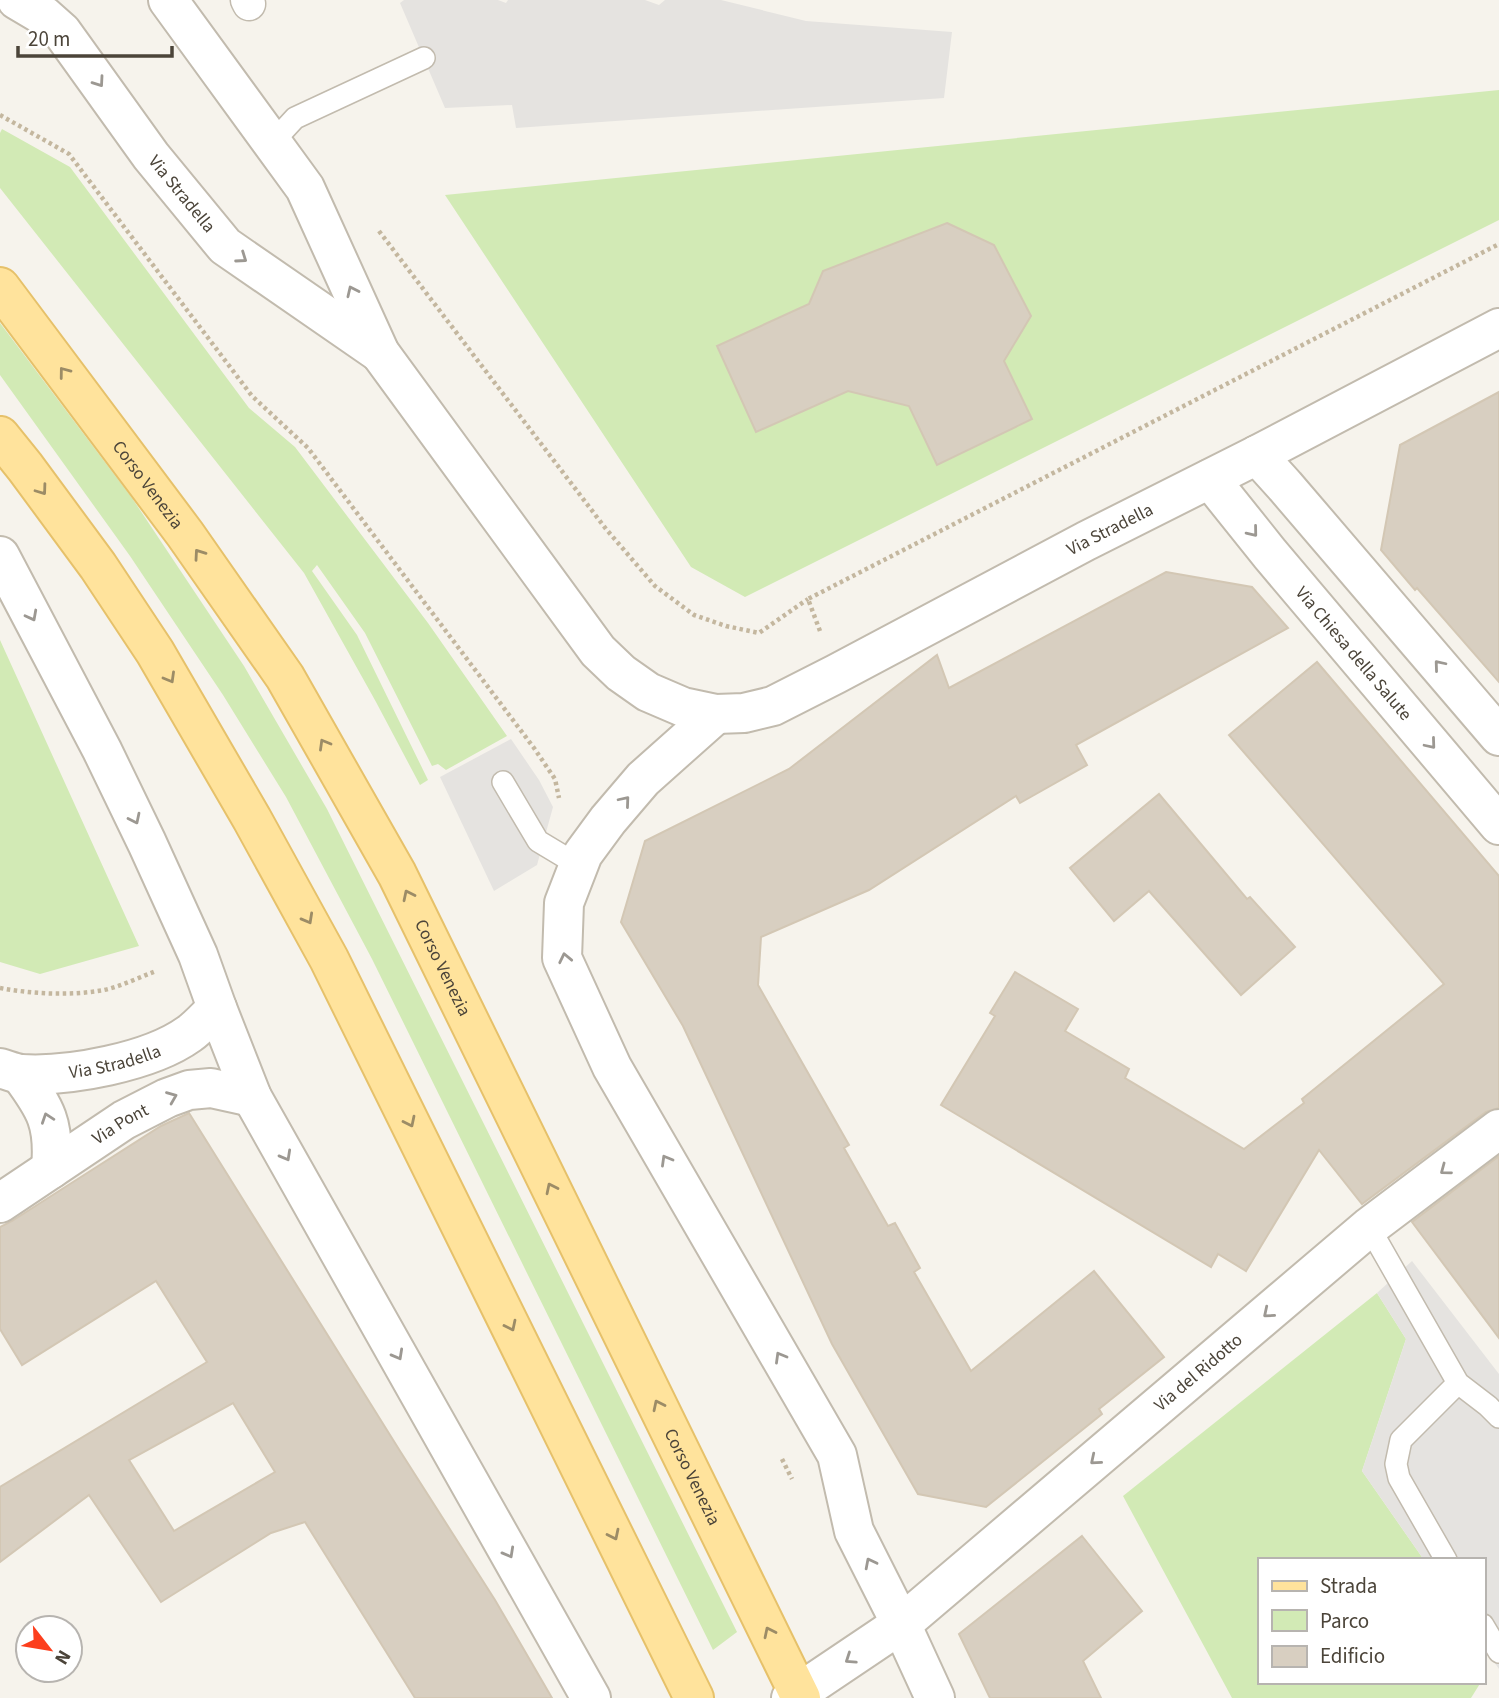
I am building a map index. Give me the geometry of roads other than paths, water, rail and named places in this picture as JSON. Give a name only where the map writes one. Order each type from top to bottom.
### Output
[{"type":"main road","name":"Corso Venezia","points":[[0,287],[177,523],[285,677],[391,862],[797,1696]]},
{"type":"main road","points":[[0,436],[98,566],[155,652],[317,937],[694,1698]]},
{"type":"street","name":"Via Stradella","points":[[18,0],[44,16],[62,32],[151,156],[225,246],[380,353]]},
{"type":"street","name":"Via Stradella","points":[[167,0],[305,188],[380,353],[598,651],[621,673],[648,692],[683,707],[716,714],[744,713],[773,706],[1499,328]]},
{"type":"street","points":[[1257,455],[1499,736]]},
{"type":"street","name":"Via Chiesa della Salute","points":[[1210,479],[1499,825]]},
{"type":"street","points":[[0,556],[147,843],[198,955],[252,1097],[591,1698]]},
{"type":"street","points":[[716,714],[643,779],[608,820],[571,856],[564,903],[562,958],[612,1067],[837,1455],[854,1531],[935,1698]]},
{"type":"street","name":"Via Stradella","points":[[10,1071],[71,1072],[152,1054],[188,1035],[217,1007]]},
{"type":"street","points":[[10,1071],[44,1107],[51,1127],[51,1169]]},
{"type":"street","name":"Via Pont","points":[[0,1203],[124,1120],[167,1098],[189,1090],[211,1088],[252,1097]]},
{"type":"street","name":"Via del Ridotto","points":[[797,1696],[901,1625],[1369,1227],[1499,1129]]},
{"type":"lane","points":[[271,144],[295,118],[424,58]]},
{"type":"lane","points":[[503,782],[538,841],[571,856]]},
{"type":"lane","points":[[1369,1227],[1458,1383],[1499,1417]]},
{"type":"lane","points":[[1445,1558],[1399,1478],[1396,1464],[1401,1440],[1458,1383]]},
{"type":"lane","points":[[1485,1628],[1499,1652]]}]
